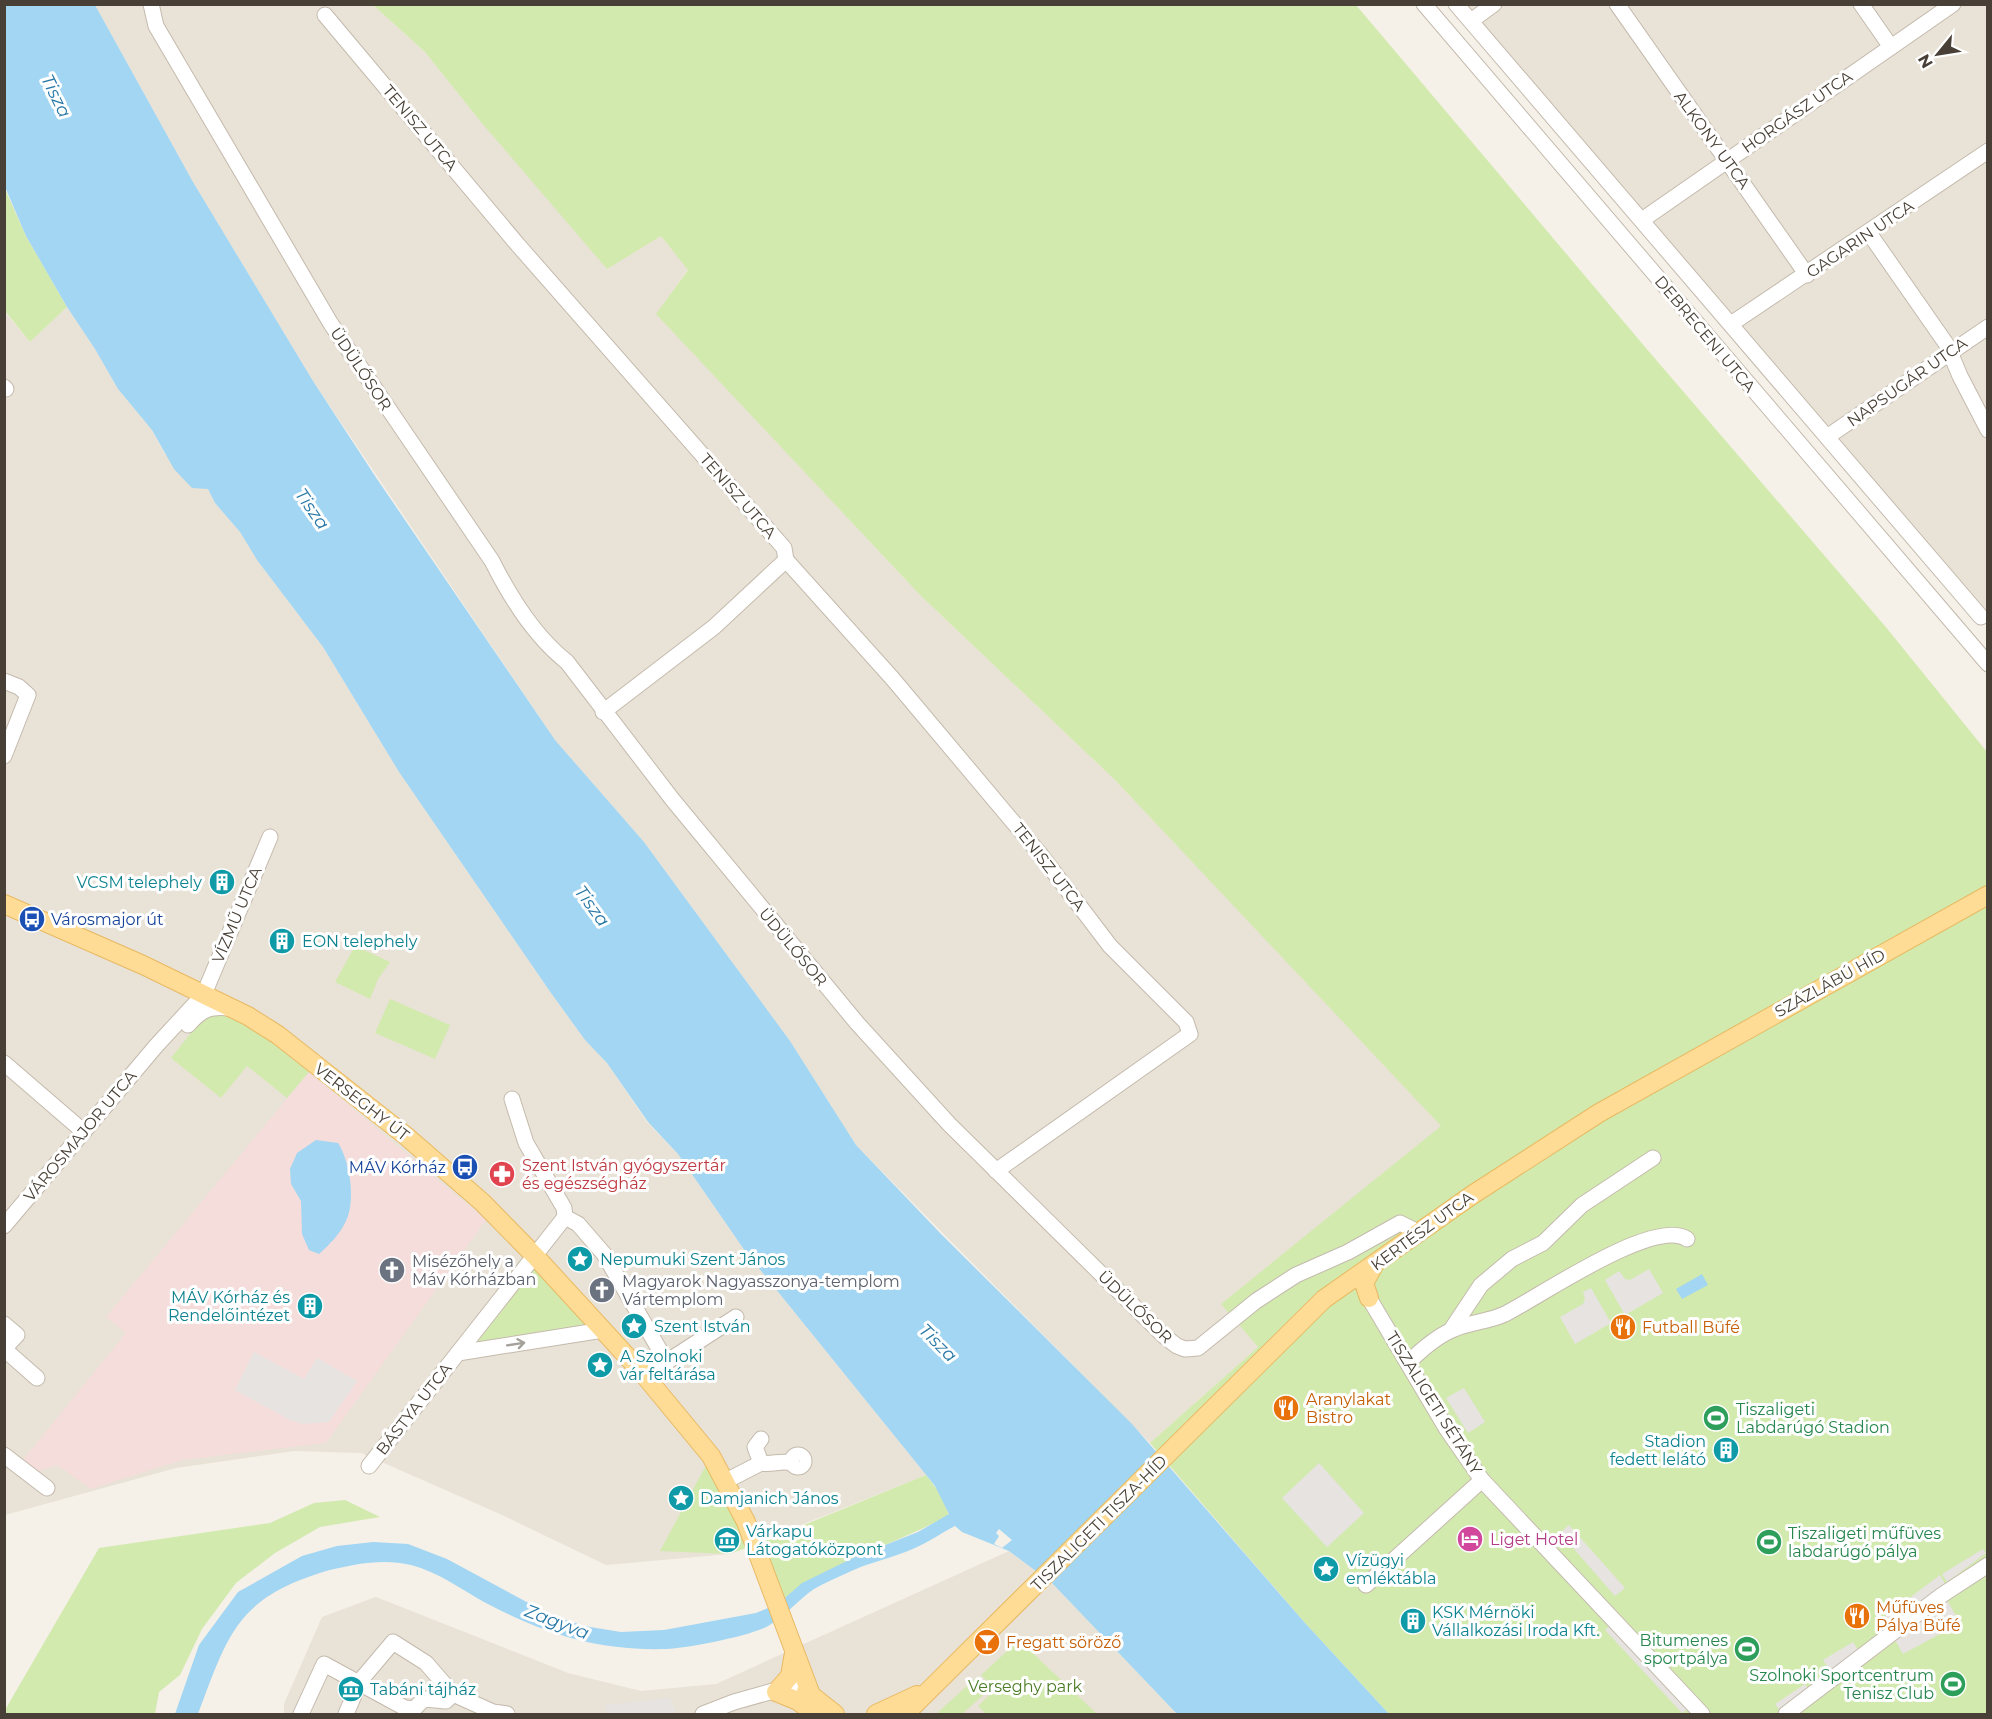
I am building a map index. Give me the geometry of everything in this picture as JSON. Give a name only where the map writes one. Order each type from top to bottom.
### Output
[{"type":"main road","name":"SZÁZLÁBÚ HÍD","points":[[1673,1071],[1987,895]]},
{"type":"main road","name":"VERSEGHY ÚT","points":[[4,904],[204,994],[235,1009],[278,1035],[406,1136],[474,1195],[535,1256],[651,1382],[711,1456],[726,1481],[755,1545],[786,1628],[805,1691],[816,1714]]},
{"type":"main road","name":"KERTÉSZ UTCA","points":[[1197,1426],[1329,1295],[1352,1281],[1418,1232],[1580,1124],[1673,1071]]},
{"type":"main road","points":[[1369,1298],[1364,1283],[1381,1259]]},
{"type":"main road","points":[[1352,1281],[1369,1298]]},
{"type":"main road","points":[[1329,1295],[1349,1292],[1369,1298]]},
{"type":"main road","name":"TISZALIGETI TISZA-HÍD","points":[[905,1714],[1197,1426]]},
{"type":"main road","points":[[797,1661],[790,1676],[776,1692],[798,1701],[816,1714]]},
{"type":"main road","points":[[876,1714],[932,1688]]},
{"type":"main road","points":[[805,1691],[835,1714]]},
{"type":"street","name":"ÜDÜLŐSOR","points":[[152,4],[161,35],[331,324],[492,561],[510,597],[531,621],[547,646],[567,662],[603,712],[857,1023],[996,1171],[1164,1336],[1185,1349],[1204,1345],[1256,1300],[1296,1275],[1348,1252],[1400,1223],[1418,1232]]},
{"type":"street","name":"DEBRECENI UTCA","points":[[1424,4],[1988,664]]},
{"type":"street","name":"DEBRECENI UTCA","points":[[1456,4],[1982,616]]},
{"type":"street","points":[[1471,21],[1494,4]]},
{"type":"street","name":"ALKONY UTCA","points":[[1617,4],[1807,275]]},
{"type":"street","points":[[1861,4],[1891,47]]},
{"type":"street","name":"HORGÁSZ UTCA","points":[[1642,220],[1953,4]]},
{"type":"street","name":"TENISZ UTCA","points":[[326,15],[518,245],[784,548],[786,560],[892,678],[1040,854],[1110,946],[1186,1022],[1190,1034],[996,1171]]},
{"type":"street","name":"GAGARIN UTCA","points":[[1731,324],[1988,151]]},
{"type":"street","points":[[1869,233],[1951,352],[1960,376],[1988,430]]},
{"type":"street","name":"NAPSUGÁR UTCA","points":[[1827,437],[1988,327]]},
{"type":"street","points":[[603,712],[714,627],[786,560]]},
{"type":"street","points":[[4,681],[19,687],[28,695],[4,756]]},
{"type":"street","name":"VÍZMŰ UTCA","points":[[204,994],[270,837]]},
{"type":"street","name":"VÁROSMAJOR UTCA","points":[[4,1226],[156,1046],[204,994]]},
{"type":"street","name":"VÁROSMAJOR UTCA","points":[[156,1046],[170,1046],[197,1014],[211,1006],[235,1009]]},
{"type":"street","points":[[4,1063],[84,1132]]},
{"type":"street","points":[[512,1100],[526,1143],[564,1208],[565,1217],[535,1256]]},
{"type":"street","points":[[1408,1363],[1451,1330],[1480,1285],[1512,1260],[1543,1243],[1582,1205],[1653,1158]]},
{"type":"street","points":[[565,1217],[579,1224],[604,1254],[666,1361]]},
{"type":"street","points":[[1451,1330],[1497,1317],[1570,1276],[1645,1241],[1668,1233],[1680,1234],[1687,1239]]},
{"type":"street","name":"BÁSTYA UTCA","points":[[369,1466],[535,1256]]},
{"type":"street","name":"TISZALIGETI SÉTÁNY","points":[[1369,1298],[1458,1446],[1482,1480],[1702,1714]]},
{"type":"street","points":[[651,1382],[666,1361],[736,1317]]},
{"type":"street","points":[[4,1324],[17,1335],[4,1349],[38,1378]]},
{"type":"street","points":[[458,1353],[603,1330]]},
{"type":"street","points":[[761,1439],[755,1447],[761,1463]]},
{"type":"street","points":[[4,1455],[46,1488]]},
{"type":"street","points":[[726,1481],[761,1463],[770,1465],[784,1461],[792,1463]]},
{"type":"street","points":[[1366,1585],[1482,1480]]},
{"type":"street","points":[[1786,1714],[1942,1595],[1988,1565]]},
{"type":"street","points":[[346,1714],[360,1681],[393,1642],[426,1663],[453,1694],[493,1712],[507,1714]]},
{"type":"street","points":[[301,1714],[324,1664],[360,1681],[404,1711],[414,1709],[424,1699],[446,1701],[453,1694]]},
{"type":"street","points":[[703,1714],[734,1702],[791,1686],[805,1691]]},
{"type":"shaded area","points":[[95,5],[373,5],[425,52],[481,122],[661,236],[688,269],[657,314],[920,595],[1115,780],[1442,1126],[1222,1304],[1258,1347],[1150,1443],[856,1145],[790,1041],[644,842],[555,740],[313,381],[193,182]]},
{"type":"shaded area","points":[[1456,5],[1987,5],[1987,617]]},
{"type":"shaded area","points":[[67,307],[118,389],[152,430],[165,454],[208,489],[215,503],[240,532],[257,560],[323,647],[399,772],[585,1040],[607,1063],[647,1122],[678,1154],[745,1251],[926,1475],[729,1554],[606,1565],[500,1514],[361,1453],[294,1451],[176,1468],[5,1515],[4,311],[30,342]]},
{"type":"shaded area","points":[[309,1072],[486,1220],[326,1443],[182,1460],[91,1489],[57,1465],[36,1472],[22,1461],[126,1333],[106,1317]]},
{"type":"shaded area","points":[[1649,1269],[1663,1293],[1625,1315],[1605,1280],[1619,1271],[1625,1279],[1630,1280]]},
{"type":"shaded area","points":[[1591,1288],[1611,1323],[1575,1344],[1560,1317],[1583,1304],[1585,1299],[1583,1292]]},
{"type":"shaded area","points":[[254,1352],[304,1379],[317,1358],[357,1381],[329,1422],[303,1424],[290,1420],[235,1390]]},
{"type":"shaded area","points":[[1464,1388],[1485,1422],[1468,1433],[1446,1398]]},
{"type":"shaded area","points":[[1319,1463],[1364,1513],[1327,1547],[1282,1498]]},
{"type":"shaded area","points":[[1569,1525],[1625,1588],[1615,1596],[1560,1533]]},
{"type":"shaded area","points":[[1983,1549],[1986,1553],[1947,1582],[1942,1574]]},
{"type":"shaded area","points":[[1009,1551],[1052,1583],[1177,1714],[284,1714],[284,1704],[322,1617],[376,1597],[568,1673],[641,1691],[716,1684]]},
{"type":"shaded area","points":[[1940,1575],[1945,1584],[1889,1625],[1884,1617]]},
{"type":"shaded area","points":[[1947,1600],[1960,1623],[1903,1654],[1894,1638]]},
{"type":"shaded area","points":[[1611,1625],[1689,1708],[1682,1713],[1605,1630]]},
{"type":"shaded area","points":[[1853,1642],[1862,1656],[1834,1678],[1823,1660]]},
{"type":"shaded area","points":[[1805,1684],[1812,1695],[1783,1714],[1775,1704]]},
{"type":"shaded area","points":[[670,1698],[676,1712],[671,1714],[607,1714],[605,1705]]},
{"type":"green space","points":[[373,5],[1356,5],[1885,626],[1987,752],[1987,1714],[1389,1714],[1305,1623],[1150,1443],[1258,1347],[1221,1304],[1441,1126],[1115,780],[920,595],[656,314],[688,270],[661,236],[607,269],[481,122],[425,52]]},
{"type":"green space","points":[[4,187],[26,236],[67,307],[30,342],[5,311]]},
{"type":"green space","points":[[355,946],[390,962],[378,979],[370,999],[335,982]]},
{"type":"green space","points":[[390,999],[450,1025],[435,1059],[375,1033]]},
{"type":"green space","points":[[235,1013],[309,1072],[287,1098],[247,1066],[221,1098],[171,1058],[205,1015]]},
{"type":"green space","points":[[535,1256],[603,1330],[458,1353]]},
{"type":"green space","points":[[711,1456],[755,1545],[729,1554],[660,1551]]},
{"type":"green space","points":[[926,1475],[942,1496],[949,1515],[839,1565],[818,1576],[778,1604],[755,1545]]},
{"type":"green space","points":[[345,1500],[380,1517],[320,1527],[275,1553],[236,1583],[202,1629],[180,1675],[159,1692],[155,1714],[5,1714],[5,1710],[99,1548],[270,1523],[314,1503]]},
{"type":"green space","name":"Verseghy park","points":[[1019,1640],[1097,1714],[986,1714],[978,1706],[995,1690],[981,1675]]},
{"type":"green space","points":[[977,1677],[989,1690],[962,1714],[936,1714]]},
{"type":"water","points":[[5,5],[95,5],[193,182],[313,381],[377,479],[555,740],[644,842],[790,1041],[856,1145],[941,1234],[1132,1424],[1305,1623],[1389,1714],[1177,1714],[1052,1583],[1009,1551],[962,1532],[955,1526],[915,1548],[855,1569],[814,1589],[774,1622],[759,1630],[718,1641],[666,1649],[617,1647],[550,1631],[484,1602],[440,1576],[411,1565],[379,1562],[336,1568],[296,1582],[273,1593],[254,1607],[228,1641],[198,1714],[175,1714],[199,1645],[238,1592],[302,1556],[337,1546],[373,1542],[408,1544],[447,1559],[549,1614],[584,1626],[621,1632],[664,1630],[756,1613],[778,1604],[802,1583],[855,1557],[918,1532],[949,1514],[935,1486],[745,1251],[678,1154],[648,1122],[607,1063],[585,1040],[551,993],[399,772],[323,647],[257,560],[240,532],[215,503],[208,489],[192,488],[174,469],[152,430],[118,389],[26,236],[5,187]]},
{"type":"water","points":[[316,1140],[338,1143],[346,1160],[351,1192],[349,1213],[344,1226],[319,1254],[309,1250],[302,1234],[301,1201],[291,1184],[290,1169],[297,1153]]},
{"type":"water","points":[[1702,1274],[1708,1285],[1682,1299],[1676,1289]]},
{"type":"pier","points":[[999,1529],[1012,1540],[1002,1548],[994,1544],[999,1536],[996,1533]]},
{"type":"place","name":"VCSM telephely","points":[[222,882]]},
{"type":"place","name":"Városmajor út","points":[[32,919]]},
{"type":"place","name":"EON telephely","points":[[282,941]]},
{"type":"place","name":"MÁV Kórház","points":[[465,1167]]},
{"type":"place","name":"Szent István gyógyszertár és egészségház","points":[[502,1174]]},
{"type":"place","name":"Nepumuki Szent János","points":[[580,1259]]},
{"type":"place","name":"Misézőhely a Máv Kórházban","points":[[392,1270]]},
{"type":"place","name":"Magyarok Nagyasszonya-templom Vártemplom","points":[[602,1290]]},
{"type":"place","name":"MÁV Kórház és Rendelőintézet","points":[[310,1306]]},
{"type":"place","name":"Szent István","points":[[634,1326]]},
{"type":"place","name":"Futball Büfé","points":[[1623,1327]]},
{"type":"place","name":"A Szolnoki vár feltárása","points":[[600,1365]]},
{"type":"place","name":"Aranylakat Bistro","points":[[1286,1408]]},
{"type":"place","name":"Tiszaligeti Labdarúgó Stadion","points":[[1716,1418]]},
{"type":"place","name":"Stadion fedett lelátó","points":[[1726,1450]]},
{"type":"place","name":"Damjanich János","points":[[681,1498]]},
{"type":"place","name":"Liget Hotel","points":[[1470,1539]]},
{"type":"place","name":"Várkapu Látogatóközpont","points":[[727,1540]]},
{"type":"place","name":"Tiszaligeti műfüves labdarúgó pálya","points":[[1769,1542]]},
{"type":"place","name":"Vízügyi emléktábla","points":[[1326,1569]]},
{"type":"place","name":"Műfüves Pálya Büfé","points":[[1857,1616]]},
{"type":"place","name":"KSK Mérnöki Vállalkozási Iroda Kft.","points":[[1413,1621]]},
{"type":"place","name":"Fregatt söröző","points":[[987,1642]]},
{"type":"place","name":"Bitumenes sportpálya","points":[[1747,1649]]},
{"type":"place","name":"Szolnoki Sportcentrum Tenisz Club","points":[[1953,1684]]},
{"type":"place","name":"Tabáni tájház","points":[[351,1689]]},
{"type":"water label","name":"Tisza","points":[[56,96]]},
{"type":"water label","name":"Tisza","points":[[312,509]]},
{"type":"water label","name":"Tisza","points":[[592,906]]},
{"type":"water label","name":"Tisza","points":[[938,1343]]},
{"type":"water label","name":"Zagyva","points":[[557,1622]]}]
